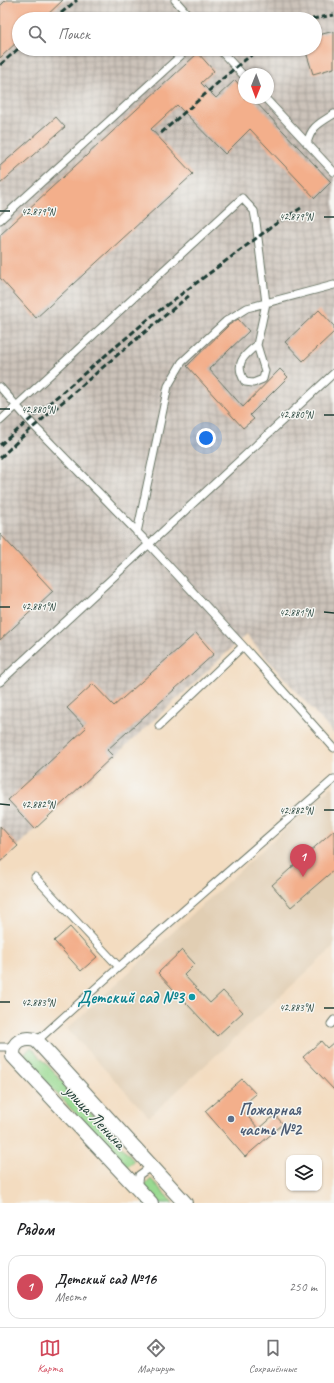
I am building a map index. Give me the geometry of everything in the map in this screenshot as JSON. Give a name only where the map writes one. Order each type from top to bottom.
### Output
[{"type":"street","points":[[9,1050],[20,1040],[33,1038],[37,1041],[185,1203]]},
{"type":"street","name":"улица Ленина","points":[[9,1050],[151,1203]]},
{"type":"lane","points":[[175,0],[186,12]]},
{"type":"lane","points":[[0,220],[180,56]]},
{"type":"lane","points":[[226,56],[238,69]]},
{"type":"lane","points":[[270,104],[334,172]]},
{"type":"lane","points":[[307,144],[309,135],[314,127],[334,114]]},
{"type":"lane","points":[[0,421],[242,198],[254,211],[266,303],[257,345],[265,371],[263,379],[253,383],[245,382],[240,375],[240,364],[244,355],[257,345]]},
{"type":"lane","points":[[137,533],[168,386],[182,362],[226,321],[248,308],[334,285]]},
{"type":"lane","points":[[0,682],[334,373]]},
{"type":"lane","points":[[0,387],[41,433],[243,646],[334,748]]},
{"type":"lane","points":[[159,726],[243,646]]},
{"type":"lane","points":[[37,1041],[119,967],[334,779]]},
{"type":"lane","points":[[35,878],[119,967]]},
{"type":"lane","points":[[137,1188],[139,1176],[149,1168],[156,1170]]},
{"type":"shaded area","points":[[0,0],[334,0],[334,734],[246,635],[0,862]]},
{"type":"shaded area","points":[[331,787],[334,789],[334,947],[149,1117],[67,1029]]},
{"type":"green space","points":[[31,1047],[134,1161],[126,1168],[22,1056]]},
{"type":"green space","points":[[151,1179],[173,1203],[158,1203],[143,1187]]},
{"type":"building","points":[[6,0],[63,0],[50,12],[12,12],[12,47],[0,58],[0,6]]},
{"type":"building","points":[[334,31],[334,68],[313,74],[307,56],[322,56],[322,34]]},
{"type":"building","points":[[195,56],[201,56],[214,71],[201,83],[216,98],[235,80],[238,83],[238,104],[258,104],[331,182],[315,198],[250,129],[225,154],[177,105],[151,129],[193,174],[36,318],[0,278],[0,235]]},
{"type":"building","points":[[56,117],[65,127],[0,184],[0,166]]},
{"type":"building","points":[[319,310],[334,326],[334,332],[303,361],[285,342]]},
{"type":"building","points":[[238,319],[249,331],[209,369],[243,407],[280,369],[288,377],[250,415],[254,419],[243,428],[187,366],[229,325]]},
{"type":"building","points":[[0,534],[53,591],[0,640]]},
{"type":"building","points":[[196,633],[214,654],[107,750],[113,756],[35,829],[8,800],[86,728],[67,708],[93,684],[114,706]]},
{"type":"building","points":[[0,826],[18,846],[0,862]]},
{"type":"building","points":[[334,830],[334,870],[291,907],[272,885]]},
{"type":"building","points":[[70,927],[97,957],[81,971],[54,941]]},
{"type":"building","name":"Детский сад №3","points":[[182,950],[195,964],[184,975],[210,1003],[223,991],[243,1012],[217,1036],[158,973]]},
{"type":"building","points":[[321,1041],[327,1048],[334,1042],[334,1090],[303,1057]]},
{"type":"building","name":"Пожарная часть №2","points":[[242,1079],[256,1094],[240,1108],[259,1129],[275,1115],[283,1124],[245,1157],[205,1111]]},
{"type":"railway","points":[[62,12],[77,0]]},
{"type":"railway","points":[[322,17],[334,15]]},
{"type":"railway","points":[[0,65],[12,54]]},
{"type":"railway","points":[[161,133],[250,56]]},
{"type":"railway","points":[[0,445],[152,316],[274,225],[301,208]]},
{"type":"railway","points":[[0,458],[22,437],[116,356],[191,294]]},
{"type":"place","name":"Детский сад №16","points":[[303,877]]},
{"type":"place","name":"Детский сад №3","points":[[192,997]]},
{"type":"place","name":"Пожарная часть №2","points":[[231,1119]]}]
